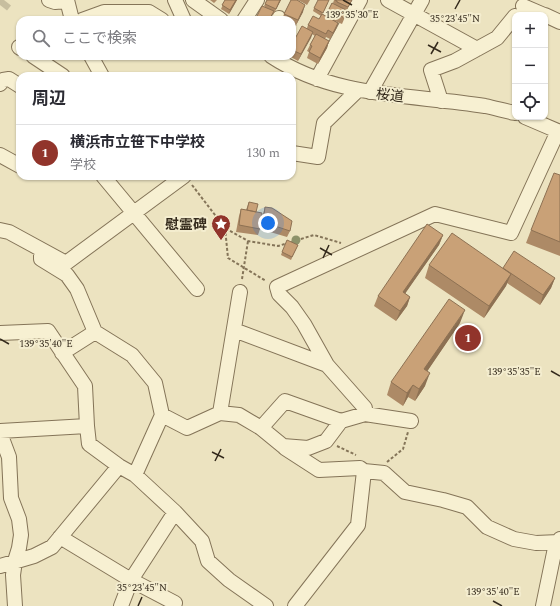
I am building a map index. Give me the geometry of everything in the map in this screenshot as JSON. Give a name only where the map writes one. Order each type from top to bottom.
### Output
[{"type":"street","points":[[49,0],[54,2],[67,0],[71,16]]},
{"type":"street","points":[[175,0],[182,16]]},
{"type":"street","points":[[194,0],[216,16]]},
{"type":"street","points":[[247,16],[257,0]]},
{"type":"street","points":[[317,79],[360,0]]},
{"type":"street","points":[[388,0],[477,49]]},
{"type":"street","points":[[296,154],[318,157],[324,123],[364,91],[422,0]]},
{"type":"street","points":[[441,101],[431,70],[455,61],[497,38],[520,9],[532,12]]},
{"type":"street","points":[[93,16],[104,12],[149,12],[156,16]]},
{"type":"street","points":[[548,17],[560,22]]},
{"type":"street","points":[[39,60],[57,72]]},
{"type":"street","points":[[93,60],[100,72]]},
{"type":"street","name":"桜道","points":[[278,60],[317,79],[364,91],[486,106],[512,112]]},
{"type":"street","points":[[0,84],[3,80],[9,79],[16,83]]},
{"type":"street","points":[[364,414],[364,408],[327,365],[304,324],[292,307],[279,294],[276,287],[435,214],[511,234],[559,131],[532,120]]},
{"type":"street","points":[[0,154],[16,164]]},
{"type":"street","points":[[107,180],[197,289]]},
{"type":"street","points":[[0,230],[9,232],[66,263],[134,213],[185,180]]},
{"type":"street","points":[[38,248],[41,259],[66,275],[77,289],[95,332],[132,355],[155,383],[162,415],[135,475]]},
{"type":"street","points":[[220,413],[240,292]]},
{"type":"street","points":[[234,330],[327,365]]},
{"type":"street","points":[[0,333],[48,331],[84,386],[90,444],[119,466],[135,475],[176,512],[202,541],[208,560],[229,580],[266,606]]},
{"type":"street","points":[[62,353],[95,332]]},
{"type":"street","points":[[261,428],[285,400],[341,421]]},
{"type":"street","points":[[162,415],[187,428],[220,413],[239,415],[261,428],[283,446],[319,470],[360,468],[370,472],[384,473],[405,492],[467,507],[487,527],[514,539],[536,543],[559,540]]},
{"type":"street","points":[[283,446],[308,448],[326,441],[341,421],[364,414],[411,421]]},
{"type":"street","points":[[15,606],[13,575],[21,535],[19,519],[11,498],[10,457],[0,432],[87,426]]},
{"type":"street","points":[[0,566],[34,556],[52,547],[119,466]]},
{"type":"street","points":[[295,606],[358,525],[370,472]]},
{"type":"street","points":[[121,606],[131,580],[176,512]]},
{"type":"street","points":[[60,537],[131,580],[175,603]]},
{"type":"street","points":[[543,606],[555,548],[559,540]]},
{"type":"path","points":[[188,180],[225,228],[248,241],[278,246],[314,235],[359,249]]},
{"type":"path","points":[[225,228],[228,258],[276,287]]},
{"type":"path","points":[[240,292],[248,241]]},
{"type":"path","points":[[370,472],[381,467],[403,449],[411,421]]},
{"type":"path","points":[[326,441],[360,457]]},
{"type":"building","points":[[225,0],[236,0],[230,10],[222,5]]},
{"type":"building","points":[[267,0],[280,0],[276,9],[265,4]]},
{"type":"building","points":[[291,0],[297,0],[305,5],[298,20],[296,19],[296,16],[289,16],[284,14]]},
{"type":"building","points":[[318,0],[329,0],[323,13],[314,8]]},
{"type":"building","points":[[335,0],[352,0],[348,7]]},
{"type":"building","points":[[332,3],[348,11],[344,18],[338,14],[336,17],[327,13]]},
{"type":"building","points":[[262,6],[274,11],[271,16],[257,16]]},
{"type":"building","points":[[322,14],[338,23],[333,33],[328,30],[326,34],[308,25],[313,16],[319,19]]},
{"type":"building","points":[[302,26],[313,32],[301,54],[296,52],[296,37]]},
{"type":"building","points":[[316,34],[329,41],[320,58],[309,52],[312,46],[310,45]]},
{"type":"building","points":[[554,173],[560,175],[560,242],[531,230]]},
{"type":"building","points":[[249,202],[258,204],[256,212],[247,210]]},
{"type":"building","points":[[265,207],[272,208],[292,221],[290,231],[263,222]]},
{"type":"building","points":[[241,209],[262,213],[260,229],[239,225]]},
{"type":"building","points":[[427,224],[443,235],[403,292],[410,297],[400,311],[378,296]]},
{"type":"building","points":[[452,233],[511,274],[489,306],[429,265]]},
{"type":"building","points":[[287,240],[298,245],[292,257],[282,252]]},
{"type":"building","points":[[514,251],[555,278],[543,295],[503,268]]},
{"type":"building","points":[[449,299],[465,310],[424,369],[430,373],[419,389],[413,385],[407,393],[391,382]]},
{"type":"tunnel","points":[[0,5],[4,0]]},
{"type":"place","name":"慰霊碑","points":[[221,241]]},
{"type":"place","name":"横浜市立笹下中学校","points":[[468,338]]}]
